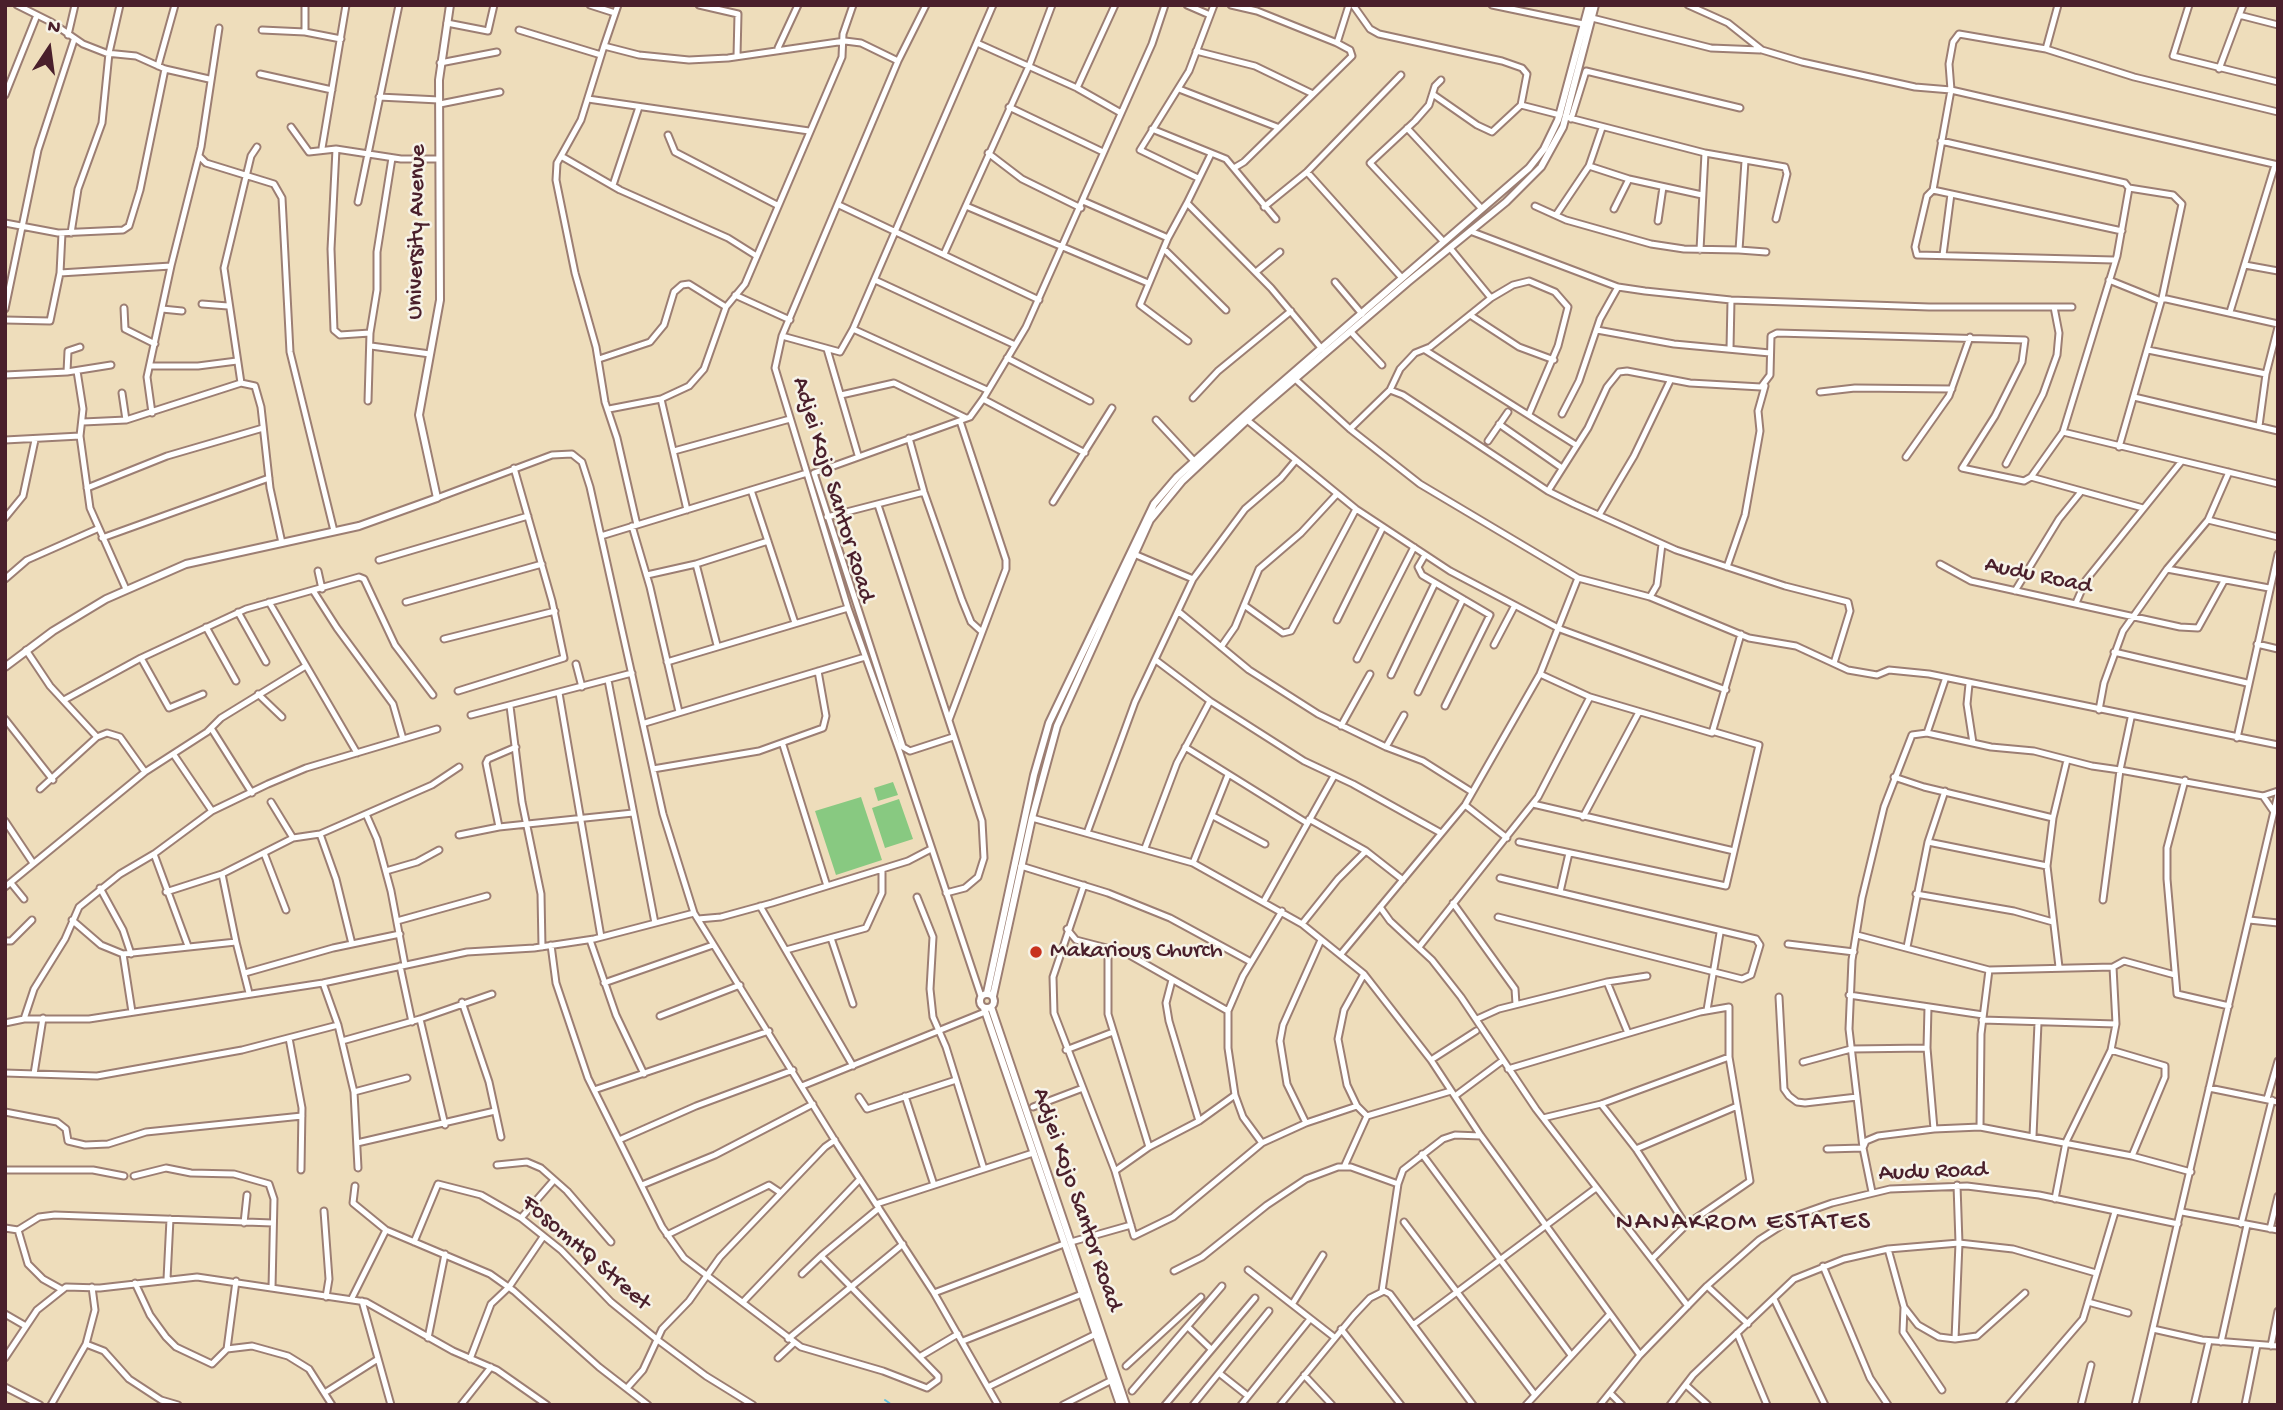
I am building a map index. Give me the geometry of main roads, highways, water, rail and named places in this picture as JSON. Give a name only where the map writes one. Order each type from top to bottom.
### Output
[{"type":"waterway","points":[[885,1400],[892,1405]]},
{"type":"place","name":"Makarious Church","points":[[1036,952]]},
{"type":"district","name":"NANAKROM ESTATES","points":[[1744,1224]]}]
